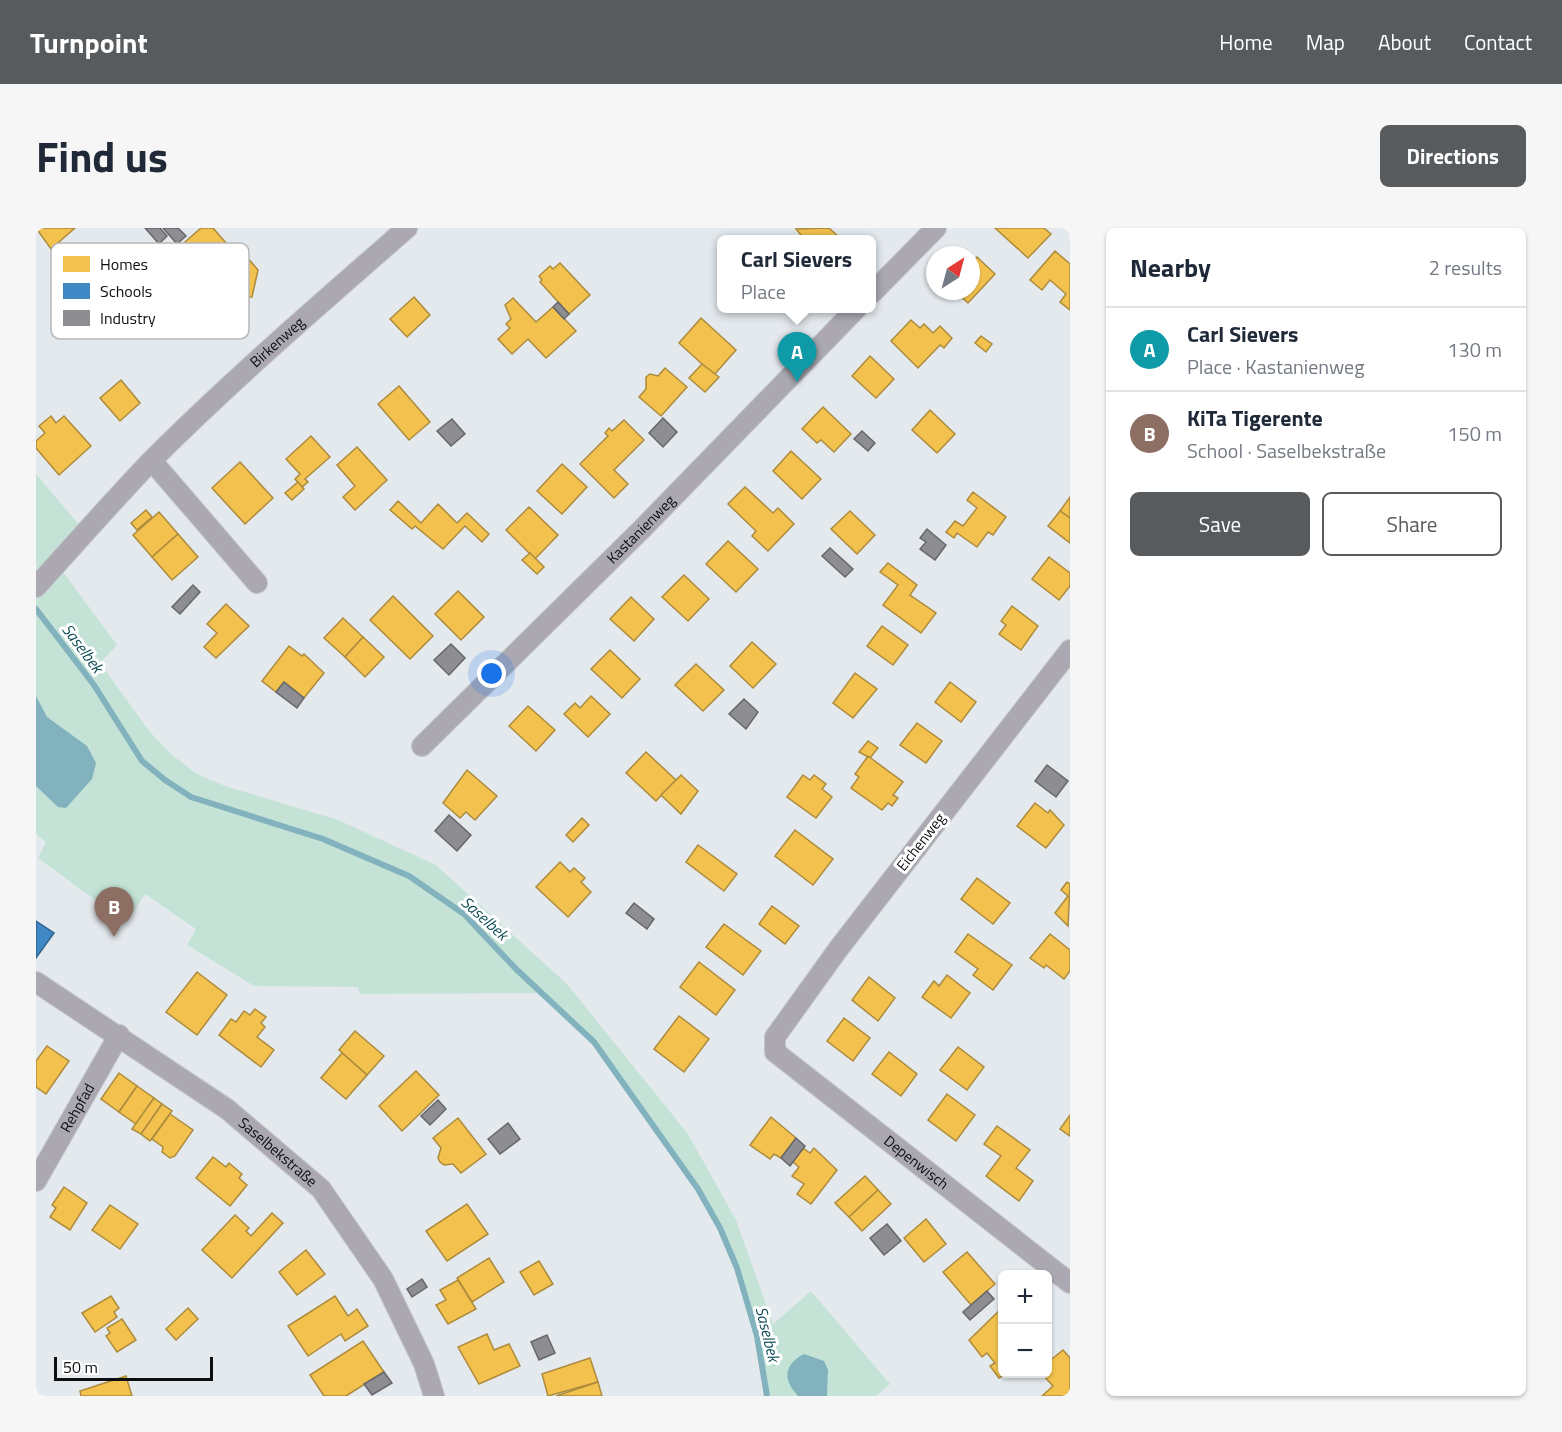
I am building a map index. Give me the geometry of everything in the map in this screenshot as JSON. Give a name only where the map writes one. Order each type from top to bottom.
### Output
[{"type":"street","name":"Birkenweg","points":[[36,587],[81,534],[152,461],[313,310],[407,228]]},
{"type":"street","points":[[876,289],[936,228]]},
{"type":"street","name":"Kastanienweg","points":[[422,746],[644,527],[853,313]]},
{"type":"street","points":[[152,461],[256,583]]},
{"type":"street","name":"Eichenweg","points":[[775,1036],[846,938],[1070,650]]},
{"type":"street","name":"Saselbekstraße","points":[[36,982],[119,1035],[227,1109],[321,1189],[383,1279],[424,1364],[434,1396]]},
{"type":"street","name":"Rehpfad","points":[[36,1181],[119,1035]]},
{"type":"street","name":"Depenwisch","points":[[775,1036],[775,1052],[1070,1283]]},
{"type":"green space","points":[[36,474],[82,528],[50,562],[63,572],[117,645],[100,663],[150,732],[172,755],[197,774],[225,786],[338,820],[436,865],[567,984],[688,1134],[736,1220],[773,1324],[811,1291],[890,1384],[876,1396],[767,1396],[748,1302],[733,1257],[712,1214],[594,1042],[537,993],[360,994],[358,987],[254,986],[187,945],[196,929],[145,894],[126,923],[38,858],[46,842],[36,834]]},
{"type":"water","points":[[36,696],[47,717],[87,746],[96,763],[92,779],[66,808],[58,807],[36,786]]},
{"type":"water","points":[[804,1354],[824,1361],[828,1370],[827,1396],[798,1396],[793,1390],[788,1379],[789,1368],[797,1358]]},
{"type":"building: Homes","points":[[36,228],[75,228],[58,243],[51,243],[51,249]]},
{"type":"building: Homes","points":[[201,228],[213,228],[226,243],[186,243]]},
{"type":"building: Homes","points":[[829,228],[837,235],[801,235],[796,229]]},
{"type":"building: Homes","points":[[995,228],[1044,228],[1051,234],[1028,258]]},
{"type":"building: Homes","points":[[1055,251],[1070,264],[1070,310],[1060,302],[1066,294],[1050,280],[1042,290],[1030,280]]},
{"type":"building: Homes","points":[[249,260],[258,270],[252,297],[249,297]]},
{"type":"building: Homes","points":[[980,260],[995,274],[980,290]]},
{"type":"building: Homes","points":[[560,263],[590,295],[569,314],[540,282],[542,280],[539,276],[550,266],[553,269]]},
{"type":"building: Homes","points":[[414,297],[430,315],[407,337],[390,319]]},
{"type":"building: Homes","points":[[513,298],[536,322],[553,307],[576,331],[546,358],[528,339],[512,354],[498,339],[510,328],[506,324],[511,319],[505,305]]},
{"type":"building: Homes","points":[[701,318],[736,350],[714,375],[679,343]]},
{"type":"building: Homes","points":[[911,320],[920,328],[924,324],[933,333],[940,326],[952,338],[944,348],[940,345],[918,368],[891,341]]},
{"type":"building: Homes","points":[[981,336],[992,344],[986,352],[975,343]]},
{"type":"building: Homes","points":[[870,356],[894,379],[876,398],[852,376]]},
{"type":"building: Homes","points":[[702,364],[719,377],[705,392],[689,378]]},
{"type":"building: Homes","points":[[665,368],[687,387],[661,416],[639,397],[646,389],[646,377],[650,374],[658,376]]},
{"type":"building: Homes","points":[[121,380],[140,403],[120,421],[100,398]]},
{"type":"building: Homes","points":[[399,386],[430,422],[409,440],[378,404]]},
{"type":"building: Homes","points":[[823,407],[851,434],[834,452],[821,440],[817,443],[802,429]]},
{"type":"building: Homes","points":[[930,410],[955,434],[937,453],[912,430]]},
{"type":"building: Homes","points":[[51,416],[56,423],[64,416],[91,446],[59,475],[36,448],[36,441],[45,433],[39,426]]},
{"type":"building: Homes","points":[[624,420],[644,440],[614,470],[628,484],[614,498],[580,464],[608,436],[605,433],[609,428],[612,431]]},
{"type":"building: Homes","points":[[311,436],[330,457],[305,479],[308,482],[302,487],[295,479],[300,474],[286,459]]},
{"type":"building: Homes","points":[[357,447],[387,480],[355,510],[343,497],[355,486],[337,465]]},
{"type":"building: Homes","points":[[791,451],[821,479],[802,499],[773,471]]},
{"type":"building: Homes","points":[[240,462],[273,498],[245,524],[212,488]]},
{"type":"building: Homes","points":[[562,464],[587,487],[562,514],[537,491]]},
{"type":"building: Homes","points":[[298,482],[304,489],[292,500],[285,493]]},
{"type":"building: Homes","points":[[745,487],[773,513],[778,508],[794,524],[768,551],[752,536],[756,531],[728,504]]},
{"type":"building: Homes","points":[[973,492],[1006,517],[993,535],[988,532],[977,547],[957,533],[954,538],[946,532],[955,521],[963,526],[977,508],[967,500]]},
{"type":"building: Homes","points":[[1070,497],[1070,518],[1060,511]]},
{"type":"building: Homes","points":[[398,501],[421,523],[438,504],[457,523],[467,513],[489,534],[482,542],[465,526],[443,549],[415,526],[412,529],[390,510]]},
{"type":"building: Homes","points":[[529,507],[558,535],[535,559],[506,530]]},
{"type":"building: Homes","points":[[146,510],[152,517],[137,530],[131,523]]},
{"type":"building: Homes","points":[[850,511],[875,535],[857,554],[831,529]]},
{"type":"building: Homes","points":[[1060,511],[1070,518],[1070,543],[1048,526]]},
{"type":"building: Homes","points":[[159,512],[178,534],[152,557],[133,535]]},
{"type":"building: Homes","points":[[178,534],[198,557],[172,580],[152,557]]},
{"type":"building: Homes","points":[[728,541],[758,569],[736,592],[706,564]]},
{"type":"building: Homes","points":[[530,553],[544,567],[537,574],[522,560]]},
{"type":"building: Homes","points":[[1049,557],[1070,573],[1070,586],[1059,600],[1032,579]]},
{"type":"building: Homes","points":[[888,563],[917,585],[910,595],[936,613],[921,633],[883,605],[898,585],[880,572]]},
{"type":"building: Homes","points":[[684,575],[709,599],[688,621],[662,597]]},
{"type":"building: Homes","points":[[458,591],[484,617],[461,640],[435,614]]},
{"type":"building: Homes","points":[[393,596],[433,636],[410,659],[370,620]]},
{"type":"building: Homes","points":[[631,597],[654,619],[634,641],[610,619]]},
{"type":"building: Homes","points":[[226,604],[249,626],[216,658],[204,647],[217,633],[207,624]]},
{"type":"building: Homes","points":[[1012,606],[1038,626],[1021,650],[999,634],[1006,625],[1001,621]]},
{"type":"building: Homes","points":[[343,618],[363,637],[345,657],[324,638]]},
{"type":"building: Homes","points":[[882,626],[908,645],[893,665],[867,646]]},
{"type":"building: Homes","points":[[363,637],[384,657],[365,677],[345,657]]},
{"type":"building: Homes","points":[[752,642],[776,664],[753,688],[730,666]]},
{"type":"building: Homes","points":[[289,646],[302,656],[304,654],[324,673],[304,698],[284,682],[276,692],[262,681]]},
{"type":"building: Homes","points":[[610,650],[640,679],[622,698],[591,669]]},
{"type":"building: Homes","points":[[696,664],[724,690],[703,711],[675,685]]},
{"type":"building: Homes","points":[[855,673],[877,689],[853,718],[833,703]]},
{"type":"building: Homes","points":[[950,682],[976,702],[961,722],[935,702]]},
{"type":"building: Homes","points":[[591,696],[610,714],[588,737],[564,714],[575,703],[580,708]]},
{"type":"building: Homes","points":[[528,706],[555,730],[536,751],[509,726]]},
{"type":"building: Homes","points":[[917,723],[942,741],[926,763],[900,745]]},
{"type":"building: Homes","points":[[868,741],[878,748],[870,758],[859,752]]},
{"type":"building: Homes","points":[[646,752],[676,780],[656,801],[626,773]]},
{"type":"building: Homes","points":[[868,756],[903,782],[893,795],[898,798],[892,806],[888,803],[882,810],[851,788],[859,777],[855,774]]},
{"type":"building: Homes","points":[[467,770],[497,796],[475,820],[466,812],[460,818],[443,803]]},
{"type":"building: Homes","points":[[681,775],[698,791],[681,814],[661,795]]},
{"type":"building: Homes","points":[[803,775],[810,780],[814,775],[826,784],[822,789],[832,797],[816,818],[787,797]]},
{"type":"building: Homes","points":[[1035,803],[1048,813],[1050,810],[1064,825],[1046,848],[1017,826]]},
{"type":"building: Homes","points":[[582,818],[589,825],[573,842],[566,835]]},
{"type":"building: Homes","points":[[795,830],[833,859],[813,885],[775,856]]},
{"type":"building: Homes","points":[[698,845],[737,874],[724,891],[686,862]]},
{"type":"building: Homes","points":[[560,862],[570,872],[574,868],[585,878],[581,882],[591,892],[568,917],[536,887]]},
{"type":"building: Homes","points":[[977,878],[1010,903],[993,924],[961,899]]},
{"type":"building: Homes","points":[[1067,882],[1070,884],[1068,926],[1055,913],[1068,896],[1061,890]]},
{"type":"building: Homes","points":[[772,906],[799,926],[785,944],[759,924]]},
{"type":"building: Homes","points":[[724,924],[761,951],[743,975],[706,947]]},
{"type":"building: Homes","points":[[968,934],[1012,965],[993,990],[973,975],[978,969],[955,952]]},
{"type":"building: Homes","points":[[1050,934],[1070,950],[1070,971],[1064,979],[1046,965],[1044,968],[1030,958]]},
{"type":"building: Homes","points":[[699,962],[735,990],[716,1015],[680,987]]},
{"type":"building: Homes","points":[[197,972],[227,995],[197,1035],[166,1012]]},
{"type":"building: Homes","points":[[947,975],[970,993],[951,1018],[922,997],[934,981],[939,986]]},
{"type":"building: Homes","points":[[869,977],[895,998],[878,1021],[852,1000]]},
{"type":"building: Homes","points":[[255,1009],[266,1017],[261,1023],[265,1027],[257,1037],[274,1050],[261,1067],[219,1035],[231,1019],[236,1022],[244,1011],[250,1015]]},
{"type":"building: Homes","points":[[679,1016],[709,1039],[684,1072],[654,1049]]},
{"type":"building: Homes","points":[[844,1018],[870,1038],[853,1061],[827,1041]]},
{"type":"building: Homes","points":[[355,1031],[384,1056],[367,1075],[339,1050]]},
{"type":"building: Homes","points":[[47,1046],[69,1061],[46,1094],[36,1087],[36,1061]]},
{"type":"building: Homes","points":[[958,1047],[984,1067],[967,1090],[940,1070]]},
{"type":"building: Homes","points":[[889,1052],[917,1074],[901,1096],[872,1074]]},
{"type":"building: Homes","points":[[342,1053],[367,1075],[346,1099],[321,1078]]},
{"type":"building: Homes","points":[[416,1071],[439,1095],[402,1131],[379,1106]]},
{"type":"building: Homes","points":[[119,1073],[137,1086],[119,1112],[101,1099]]},
{"type":"building: Homes","points":[[137,1086],[154,1098],[136,1124],[119,1112]]},
{"type":"building: Homes","points":[[947,1094],[975,1115],[956,1141],[928,1120]]},
{"type":"building: Homes","points":[[154,1098],[162,1104],[141,1134],[132,1129]]},
{"type":"building: Homes","points":[[162,1104],[172,1111],[150,1141],[141,1134]]},
{"type":"building: Homes","points":[[170,1114],[193,1130],[175,1156],[170,1158],[162,1152],[163,1147],[152,1139]]},
{"type":"building: Homes","points":[[1070,1115],[1070,1136],[1060,1129]]},
{"type":"building: Homes","points":[[771,1117],[796,1138],[781,1158],[774,1154],[770,1159],[750,1145]]},
{"type":"building: Homes","points":[[458,1118],[486,1154],[461,1173],[453,1164],[444,1165],[440,1162],[438,1158],[441,1148],[433,1138]]},
{"type":"building: Homes","points":[[997,1126],[1030,1150],[1016,1168],[1033,1181],[1019,1201],[986,1176],[1001,1156],[984,1144]]},
{"type":"building: Homes","points":[[803,1148],[810,1153],[814,1148],[837,1170],[811,1204],[797,1194],[804,1184],[792,1176],[799,1167],[793,1162]]},
{"type":"building: Homes","points":[[213,1157],[226,1167],[229,1163],[242,1174],[239,1178],[247,1185],[230,1206],[196,1178]]},
{"type":"building: Homes","points":[[865,1176],[878,1190],[849,1217],[835,1203]]},
{"type":"building: Homes","points":[[64,1187],[87,1203],[70,1230],[50,1217],[56,1208],[52,1205]]},
{"type":"building: Homes","points":[[878,1190],[891,1204],[862,1231],[849,1217]]},
{"type":"building: Homes","points":[[467,1204],[488,1234],[447,1261],[426,1231]]},
{"type":"building: Homes","points":[[110,1205],[138,1224],[120,1249],[92,1230]]},
{"type":"building: Homes","points":[[272,1213],[283,1223],[232,1278],[202,1250],[235,1215],[249,1228],[246,1231],[251,1236]]},
{"type":"building: Homes","points":[[926,1219],[946,1244],[924,1262],[904,1238]]},
{"type":"building: Homes","points":[[306,1250],[325,1274],[297,1295],[279,1272]]},
{"type":"building: Homes","points":[[967,1252],[995,1284],[971,1305],[943,1272]]},
{"type":"building: Homes","points":[[489,1258],[504,1282],[472,1302],[457,1278]]},
{"type":"building: Homes","points":[[539,1261],[553,1284],[534,1295],[520,1272]]},
{"type":"building: Homes","points":[[458,1280],[476,1309],[448,1324],[436,1305],[446,1300],[440,1290]]},
{"type":"building: Homes","points":[[111,1296],[119,1308],[114,1312],[117,1317],[95,1332],[82,1313]]},
{"type":"building: Homes","points":[[335,1296],[348,1316],[357,1309],[368,1326],[345,1341],[341,1334],[308,1356],[288,1326]]},
{"type":"building: Homes","points":[[188,1308],[198,1319],[176,1340],[166,1329]]},
{"type":"building: Homes","points":[[998,1312],[998,1377],[990,1366],[995,1363],[987,1353],[982,1357],[969,1340]]},
{"type":"building: Homes","points":[[122,1319],[136,1340],[117,1352],[106,1336],[110,1333],[107,1328]]},
{"type":"building: Homes","points":[[487,1334],[494,1350],[509,1344],[520,1366],[479,1384],[458,1347]]},
{"type":"building: Homes","points":[[363,1341],[384,1372],[346,1396],[324,1396],[310,1375]]},
{"type":"building: Homes","points":[[1063,1350],[1070,1358],[1070,1396],[1042,1396],[1053,1386],[1046,1378],[1052,1378],[1052,1359]]},
{"type":"building: Homes","points":[[590,1358],[598,1382],[548,1396],[542,1374]]},
{"type":"building: Homes","points":[[126,1376],[132,1396],[81,1396],[80,1391]]},
{"type":"building: Homes","points":[[598,1382],[602,1396],[556,1396]]},
{"type":"building: Schools","points":[[36,921],[54,933],[36,958]]},
{"type":"building: Industry","points":[[145,228],[160,228],[167,236],[158,243]]},
{"type":"building: Industry","points":[[163,228],[178,228],[186,236],[176,243]]},
{"type":"building: Industry","points":[[558,302],[569,314],[564,319],[553,307]]},
{"type":"building: Industry","points":[[663,418],[677,432],[663,447],[649,433]]},
{"type":"building: Industry","points":[[452,419],[465,434],[451,446],[437,431]]},
{"type":"building: Industry","points":[[862,431],[875,443],[868,451],[854,439]]},
{"type":"building: Industry","points":[[927,529],[946,545],[935,560],[920,549],[926,542],[920,538]]},
{"type":"building: Industry","points":[[830,548],[853,569],[845,577],[822,556]]},
{"type":"building: Industry","points":[[193,585],[200,592],[180,614],[172,607]]},
{"type":"building: Industry","points":[[451,644],[465,658],[449,675],[434,660]]},
{"type":"building: Industry","points":[[284,682],[304,698],[297,708],[276,692]]},
{"type":"building: Industry","points":[[744,699],[758,712],[746,729],[729,714]]},
{"type":"building: Industry","points":[[1047,765],[1068,781],[1056,797],[1035,781]]},
{"type":"building: Industry","points":[[449,815],[471,835],[457,851],[435,831]]},
{"type":"building: Industry","points":[[634,903],[654,919],[647,929],[626,913]]},
{"type":"building: Industry","points":[[438,1100],[446,1109],[430,1125],[421,1116]]},
{"type":"building: Industry","points":[[508,1123],[520,1139],[500,1154],[488,1139]]},
{"type":"building: Industry","points":[[796,1138],[805,1146],[790,1166],[781,1158]]},
{"type":"building: Industry","points":[[887,1224],[901,1241],[884,1255],[870,1238]]},
{"type":"building: Industry","points":[[422,1279],[427,1287],[412,1297],[407,1289]]},
{"type":"building: Industry","points":[[987,1291],[994,1299],[970,1320],[963,1312]]},
{"type":"building: Industry","points":[[547,1335],[555,1353],[539,1360],[531,1342]]},
{"type":"building: Industry","points":[[384,1372],[392,1383],[372,1395],[364,1384]]},
{"type":"waterway","name":"Saselbek","points":[[36,609],[94,685],[142,761],[165,780],[191,797],[323,839],[409,876],[464,914],[516,969],[594,1042],[698,1189],[720,1228],[737,1268],[757,1336],[767,1396]]},
{"type":"place","name":"Carl Sievers","points":[[797,382]]},
{"type":"place","name":"KiTa Tigerente","points":[[114,937]]}]
